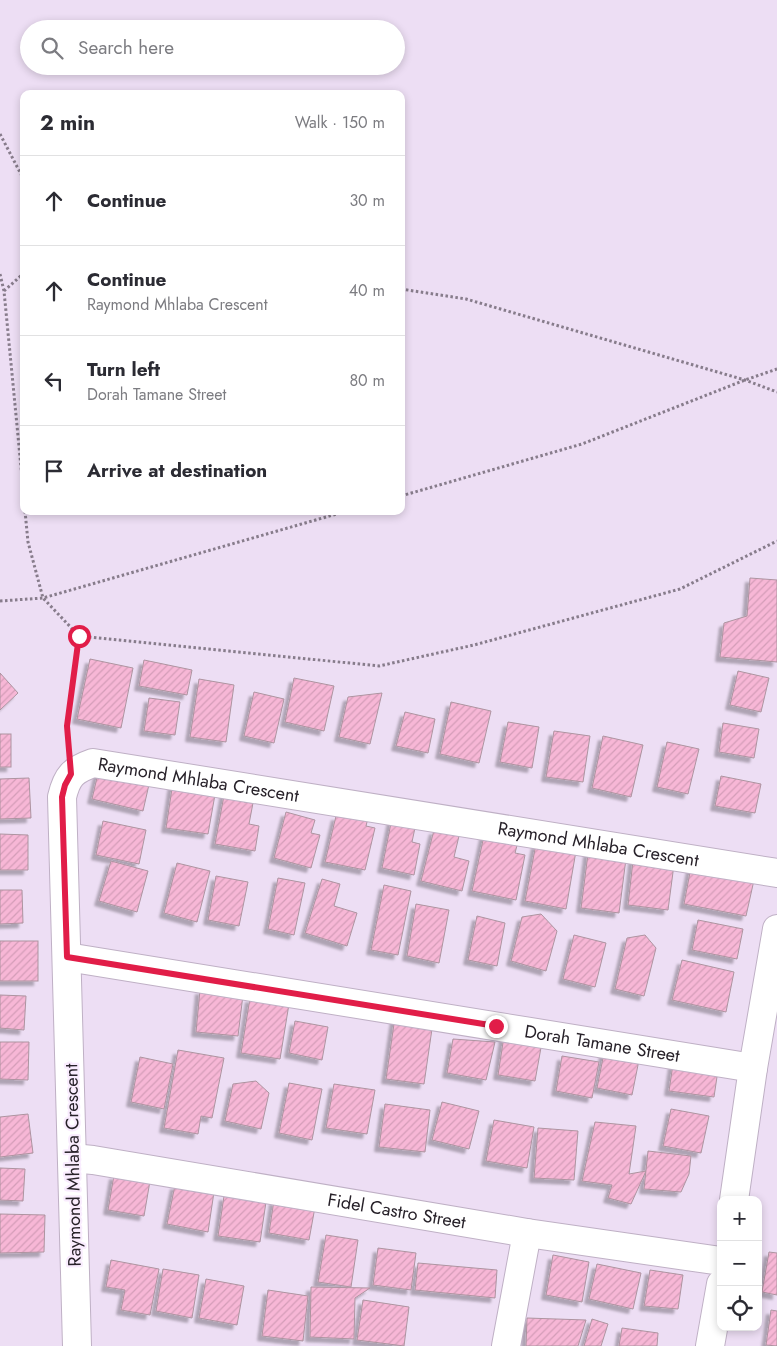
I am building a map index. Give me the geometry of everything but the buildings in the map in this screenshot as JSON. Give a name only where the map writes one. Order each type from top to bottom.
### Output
[{"type":"street","name":"Raymond Mhlaba Crescent","points":[[77,1346],[62,797],[65,785],[71,774],[93,763],[777,873]]},
{"type":"street","points":[[735,1196],[753,1068],[777,929]]},
{"type":"street","name":"Dorah Tamane Street","points":[[67,957],[753,1068]]},
{"type":"street","name":"Fidel Castro Street","points":[[72,1158],[527,1233],[717,1260]]},
{"type":"street","points":[[506,1346],[527,1233]]},
{"type":"street","points":[[710,1346],[721,1286]]},
{"type":"path","points":[[0,134],[20,172]]},
{"type":"path","points":[[0,274],[4,291],[20,457]]},
{"type":"path","points":[[4,291],[20,277]]},
{"type":"path","points":[[405,290],[466,299],[745,380],[777,392]]},
{"type":"path","points":[[405,495],[582,444],[777,369]]},
{"type":"path","points":[[25,515],[28,542],[43,598],[79,636],[379,666],[474,645],[680,589],[777,540]]},
{"type":"path","points":[[0,601],[43,598],[334,515]]},
{"type":"path","points":[[71,774],[67,726],[79,636]]},
{"type":"route","points":[[79,636],[67,726],[71,774],[65,785],[62,797],[67,957],[496,1026]]}]
